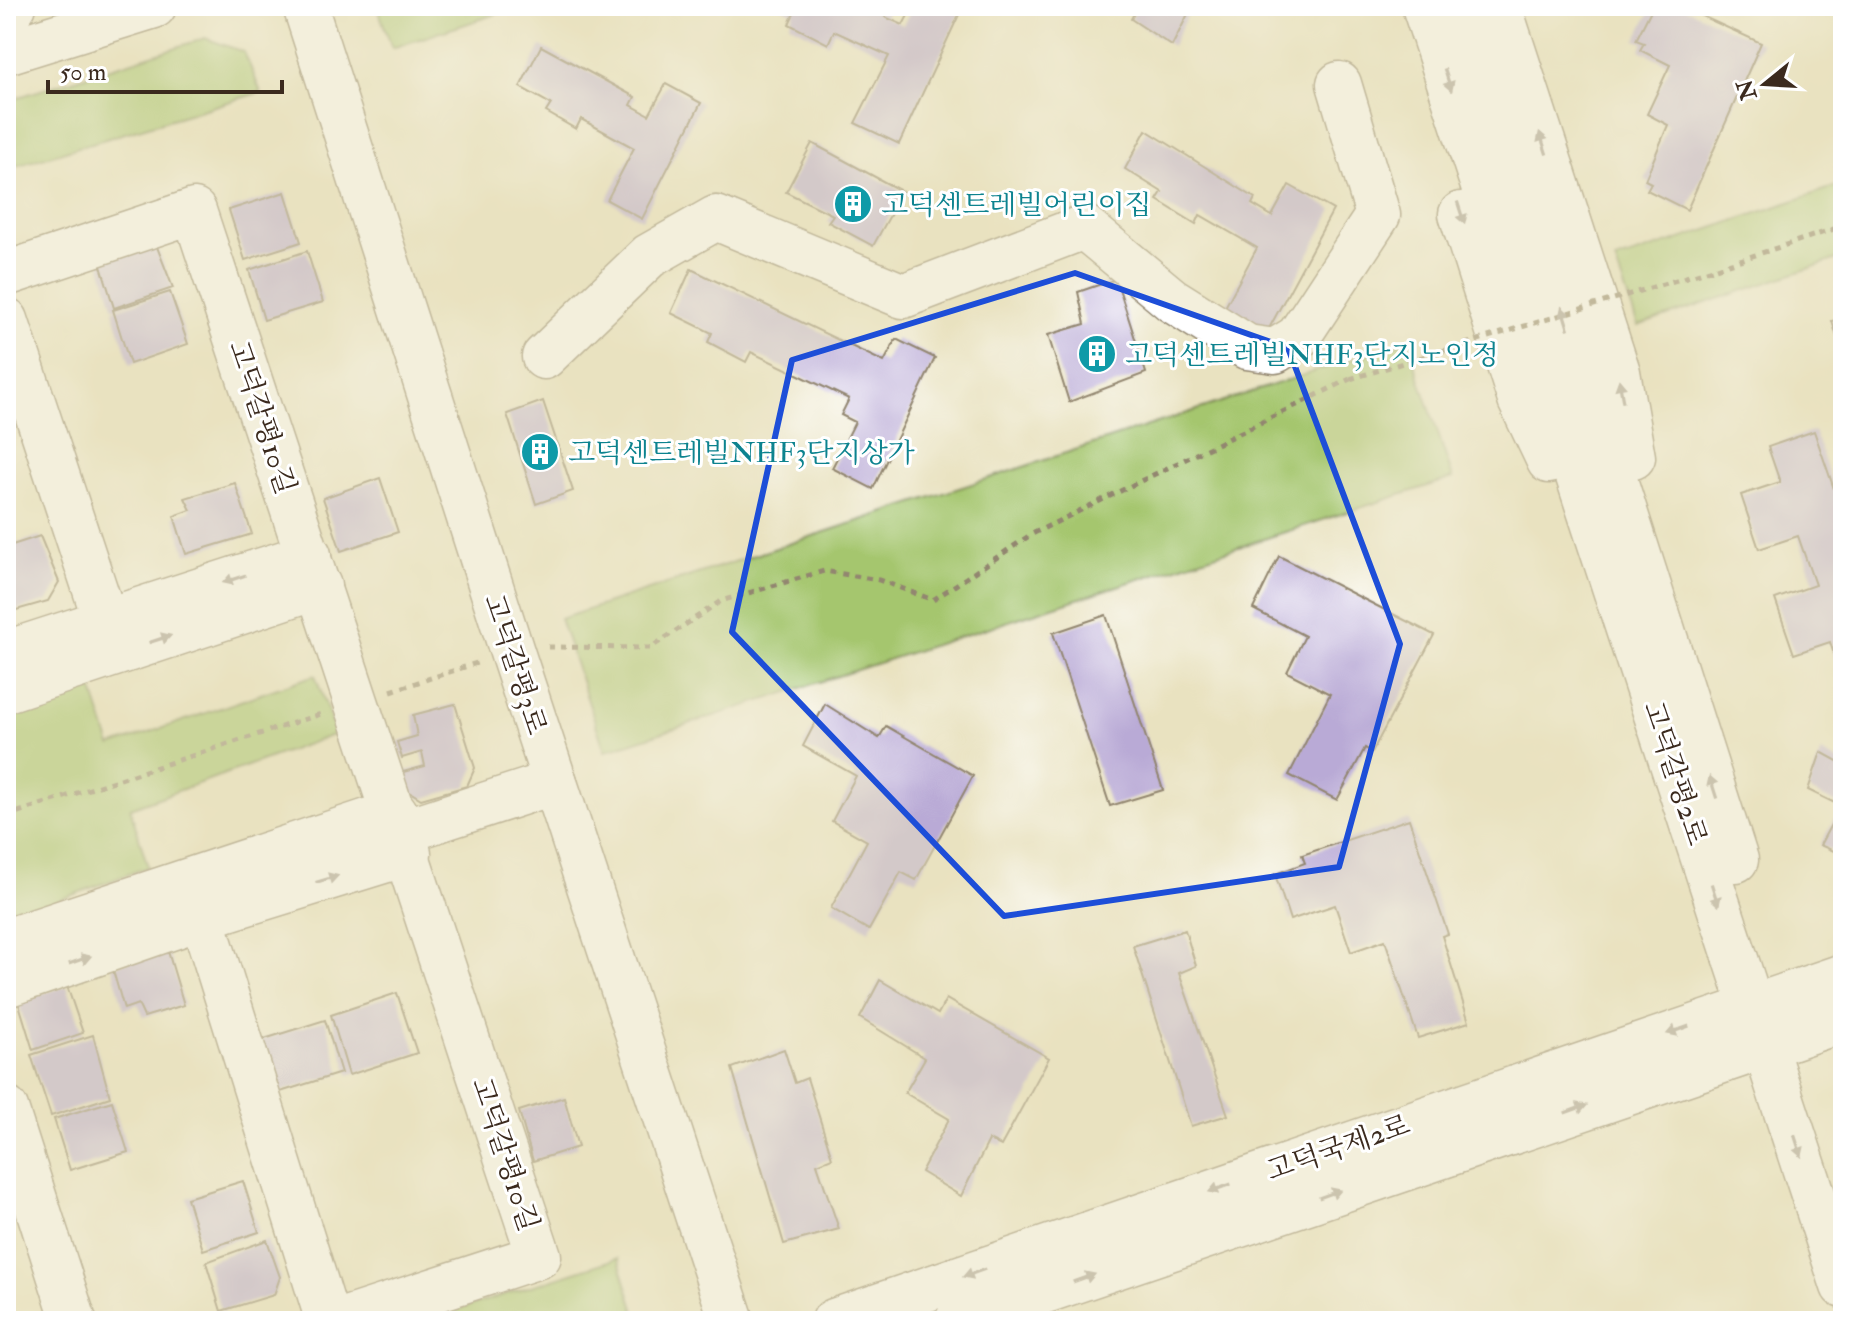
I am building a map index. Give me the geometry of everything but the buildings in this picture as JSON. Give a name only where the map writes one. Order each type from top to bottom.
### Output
[{"type":"street","points":[[6,9],[14,6]]},
{"type":"street","points":[[6,52],[154,6]]},
{"type":"street","name":"고덕갈평3로","points":[[305,6],[512,652],[732,1321]]},
{"type":"street","points":[[1394,6],[1520,400],[1647,634]]},
{"type":"street","points":[[1424,6],[1526,255]]},
{"type":"street","points":[[1464,6],[1526,255]]},
{"type":"street","points":[[1499,6],[1618,372],[1647,634]]},
{"type":"street","points":[[544,357],[649,256],[716,218],[903,296],[1084,227],[1172,300],[1247,347],[1275,351],[1298,337],[1378,215],[1339,84]]},
{"type":"street","name":"고덕갈평10길","points":[[6,274],[194,211],[539,1256],[340,1321]]},
{"type":"street","name":"고덕갈평2로","points":[[1526,255],[1772,1020],[1843,1286]]},
{"type":"street","points":[[6,320],[111,636]]},
{"type":"street","points":[[6,653],[111,636],[314,570]]},
{"type":"street","points":[[6,690],[111,636]]},
{"type":"street","points":[[6,985],[197,900],[555,782]]},
{"type":"street","points":[[6,941],[197,900]]},
{"type":"street","points":[[197,900],[328,1321]]},
{"type":"street","name":"고덕국제2로","points":[[957,1321],[1772,1020],[1843,976]]},
{"type":"street","name":"고덕갈평2로","points":[[1772,1020],[1843,1193]]},
{"type":"street","name":"고덕국제2로","points":[[834,1321],[1772,1020],[1843,1020]]},
{"type":"street","points":[[6,1109],[74,1321]]},
{"type":"path","points":[[6,816],[533,646],[650,648],[721,601],[824,571],[879,580],[933,600],[1032,534],[1350,379],[1716,268],[1843,226]]},
{"type":"highlighted area","points":[[1075,273],[1288,348],[1400,644],[1339,867],[1004,916],[732,632],[792,360]]},
{"type":"green space","points":[[377,6],[521,6],[392,48]]},
{"type":"green space","points":[[205,38],[244,52],[261,92],[6,169],[6,101]]},
{"type":"green space","points":[[1843,184],[1843,257],[1638,326],[1615,261]]},
{"type":"green space","points":[[1407,341],[1453,478],[605,751],[560,619]]},
{"type":"green space","points":[[315,675],[336,734],[130,808],[148,867],[7,919],[6,712],[91,684],[111,746]]},
{"type":"green space","points":[[618,1258],[638,1321],[423,1321]]},
{"type":"place","name":"고덕센트레빌어린이집","points":[[853,204]]},
{"type":"place","name":"고덕센트레빌NHF3단지노인정","points":[[1097,354]]},
{"type":"place","name":"고덕센트레빌NHF3단지상가","points":[[540,452]]}]
